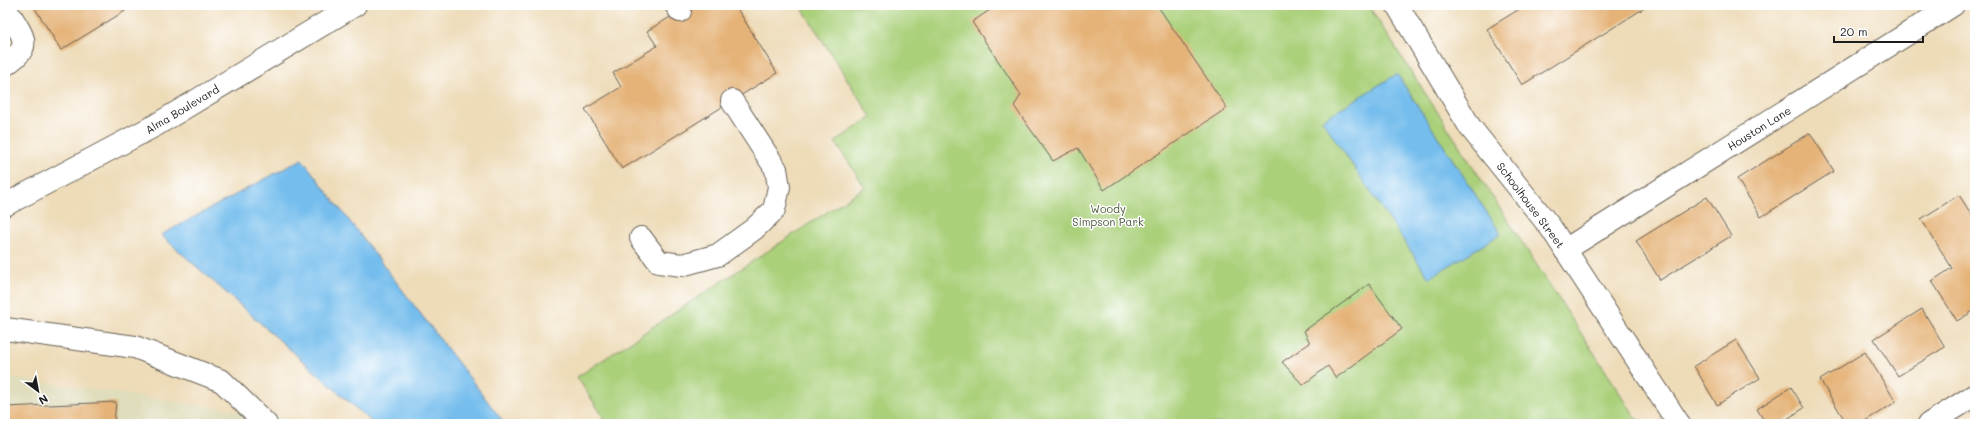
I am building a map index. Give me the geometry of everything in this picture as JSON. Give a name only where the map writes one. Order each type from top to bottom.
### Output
[{"type":"street","name":"Alma Boulevard","points":[[5,205],[156,125],[354,5]]},
{"type":"street","name":"Schoolhouse Street","points":[[1397,5],[1470,127],[1551,228],[1679,424]]},
{"type":"street","name":"Houston Lane","points":[[1565,250],[1953,5]]},
{"type":"street","points":[[5,11],[11,15],[24,38],[24,45],[15,58],[5,65]]},
{"type":"street","points":[[641,238],[659,262],[682,265],[718,255],[754,229],[774,210],[778,187],[776,169],[732,101]]},
{"type":"street","points":[[5,329],[135,347],[222,381],[266,424]]},
{"type":"street","points":[[1930,424],[1975,395]]},
{"type":"shaded area","points":[[5,377],[287,418],[295,424],[5,424]]},
{"type":"green space","name":"Woody Simpson Park","points":[[800,5],[1368,5],[1640,424],[608,424],[577,377],[865,187],[835,142],[871,117]]},
{"type":"water","points":[[1397,74],[1501,234],[1429,278],[1322,120]]},
{"type":"water","points":[[302,159],[505,424],[374,424],[161,235]]},
{"type":"building","points":[[33,5],[122,5],[125,11],[61,50]]},
{"type":"building","points":[[690,5],[735,5],[777,73],[622,169],[585,109],[621,87],[613,73],[657,46],[647,31]]},
{"type":"building","points":[[997,5],[1157,5],[1227,108],[1104,190],[1078,148],[1053,161],[1014,106],[1021,95],[972,22]]},
{"type":"building","points":[[1526,5],[1645,5],[1646,7],[1522,85],[1487,29]]},
{"type":"building","points":[[1810,133],[1834,171],[1761,217],[1737,179]]},
{"type":"building","points":[[1959,195],[1975,220],[1975,310],[1957,321],[1932,281],[1952,268],[1921,219]]},
{"type":"building","points":[[1707,197],[1731,236],[1660,280],[1636,241]]},
{"type":"building","points":[[1369,284],[1402,329],[1336,378],[1328,366],[1303,385],[1282,362],[1310,343],[1304,331]]},
{"type":"building","points":[[1922,309],[1945,347],[1898,376],[1874,339]]},
{"type":"building","points":[[1736,340],[1760,378],[1717,405],[1694,366]]},
{"type":"building","points":[[1865,352],[1896,402],[1860,424],[1847,424],[1820,380]]},
{"type":"building","points":[[1791,387],[1804,408],[1784,421],[1787,424],[1766,424],[1757,409]]},
{"type":"building","points":[[116,402],[114,424],[5,424],[5,407]]}]
